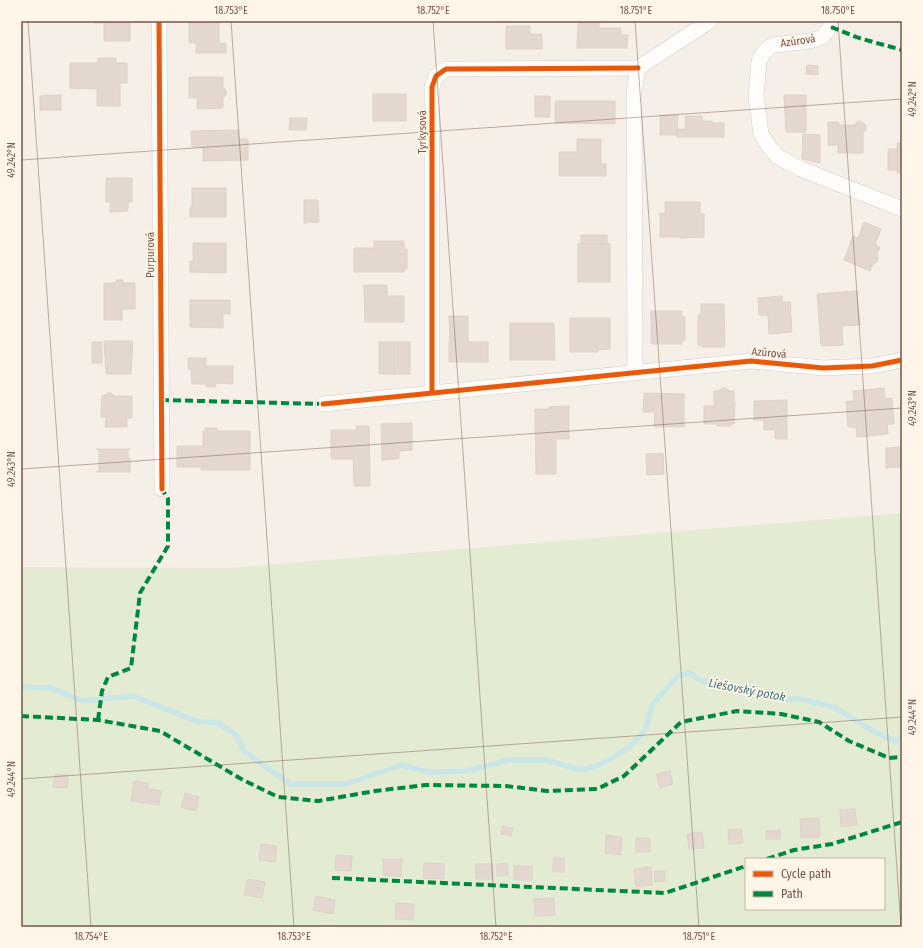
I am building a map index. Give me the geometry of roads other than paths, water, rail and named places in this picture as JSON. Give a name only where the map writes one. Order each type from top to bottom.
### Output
[{"type":"street","name":"Purpurová","points":[[159,21],[162,489]]},
{"type":"street","points":[[323,404],[635,372],[634,93],[638,68],[710,21]]},
{"type":"street","name":"Azúrová","points":[[832,21],[831,28],[822,37],[810,41],[773,44],[764,52],[759,61],[756,96],[761,134],[769,147],[778,157],[801,169],[902,209]]},
{"type":"street","name":"Tyrkysová","points":[[432,392],[432,87],[436,76],[446,69],[638,68]]},
{"type":"street","name":"Azúrová","points":[[635,372],[751,361],[823,368],[872,366],[902,360]]},
{"type":"waterway","name":"Liešovský potok","points":[[21,687],[51,688],[83,701],[133,696],[196,721],[218,723],[236,735],[244,751],[290,784],[346,784],[401,765],[429,772],[467,771],[509,760],[546,760],[581,770],[600,765],[630,747],[646,729],[652,705],[677,676],[690,673],[701,681],[787,699],[800,699],[834,707],[875,732],[895,741],[902,739]]}]
